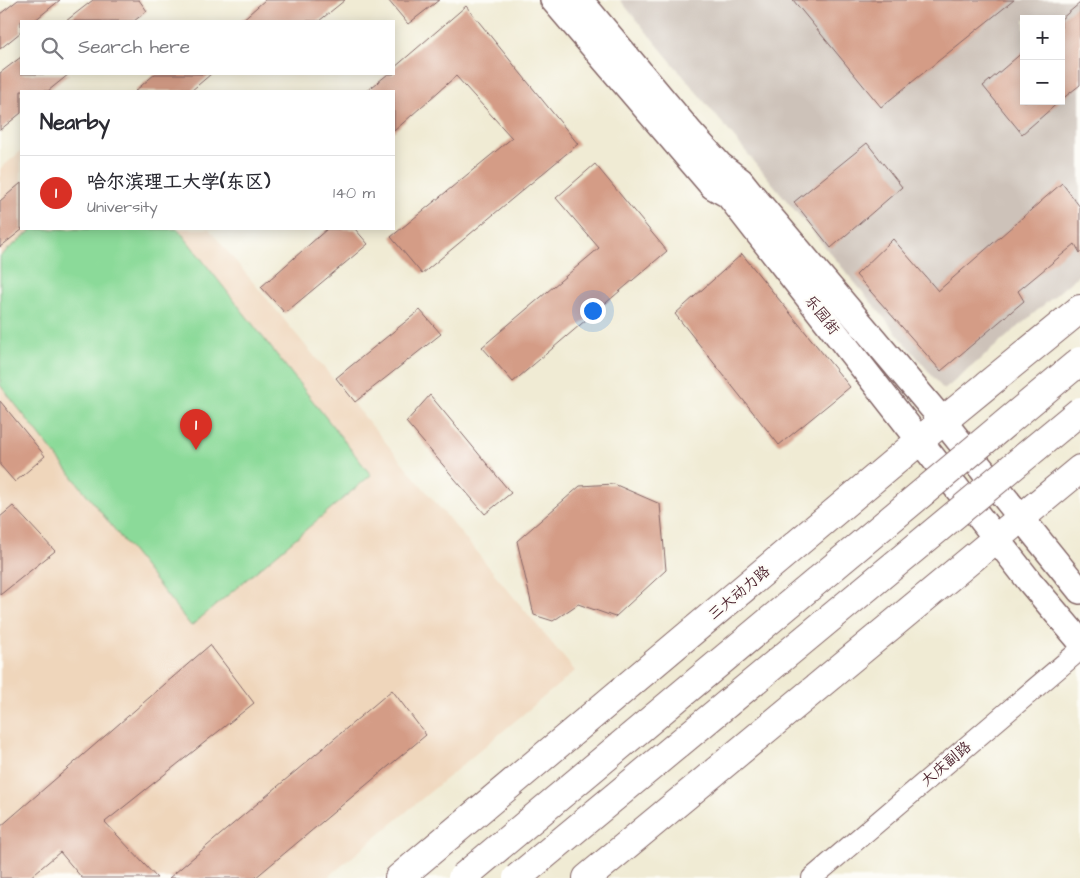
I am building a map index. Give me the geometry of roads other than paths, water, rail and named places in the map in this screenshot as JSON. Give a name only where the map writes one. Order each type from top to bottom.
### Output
[{"type":"highway","name":"三大动力路","points":[[399,878],[943,421],[1080,309]]},
{"type":"highway","points":[[462,878],[1080,361]]},
{"type":"highway","points":[[517,878],[1080,412]]},
{"type":"highway","points":[[587,878],[1080,469]]},
{"type":"main road","name":"乐园街","points":[[553,0],[712,186],[728,195],[996,539],[1080,642]]},
{"type":"main road","name":"乐园街","points":[[580,0],[691,133],[720,165],[741,181],[943,421],[1020,519],[1080,590]]},
{"type":"street","name":"大庆副路","points":[[812,878],[1080,650]]},
{"type":"place","name":"哈尔滨理工大学(东区)","points":[[196,450]]}]
